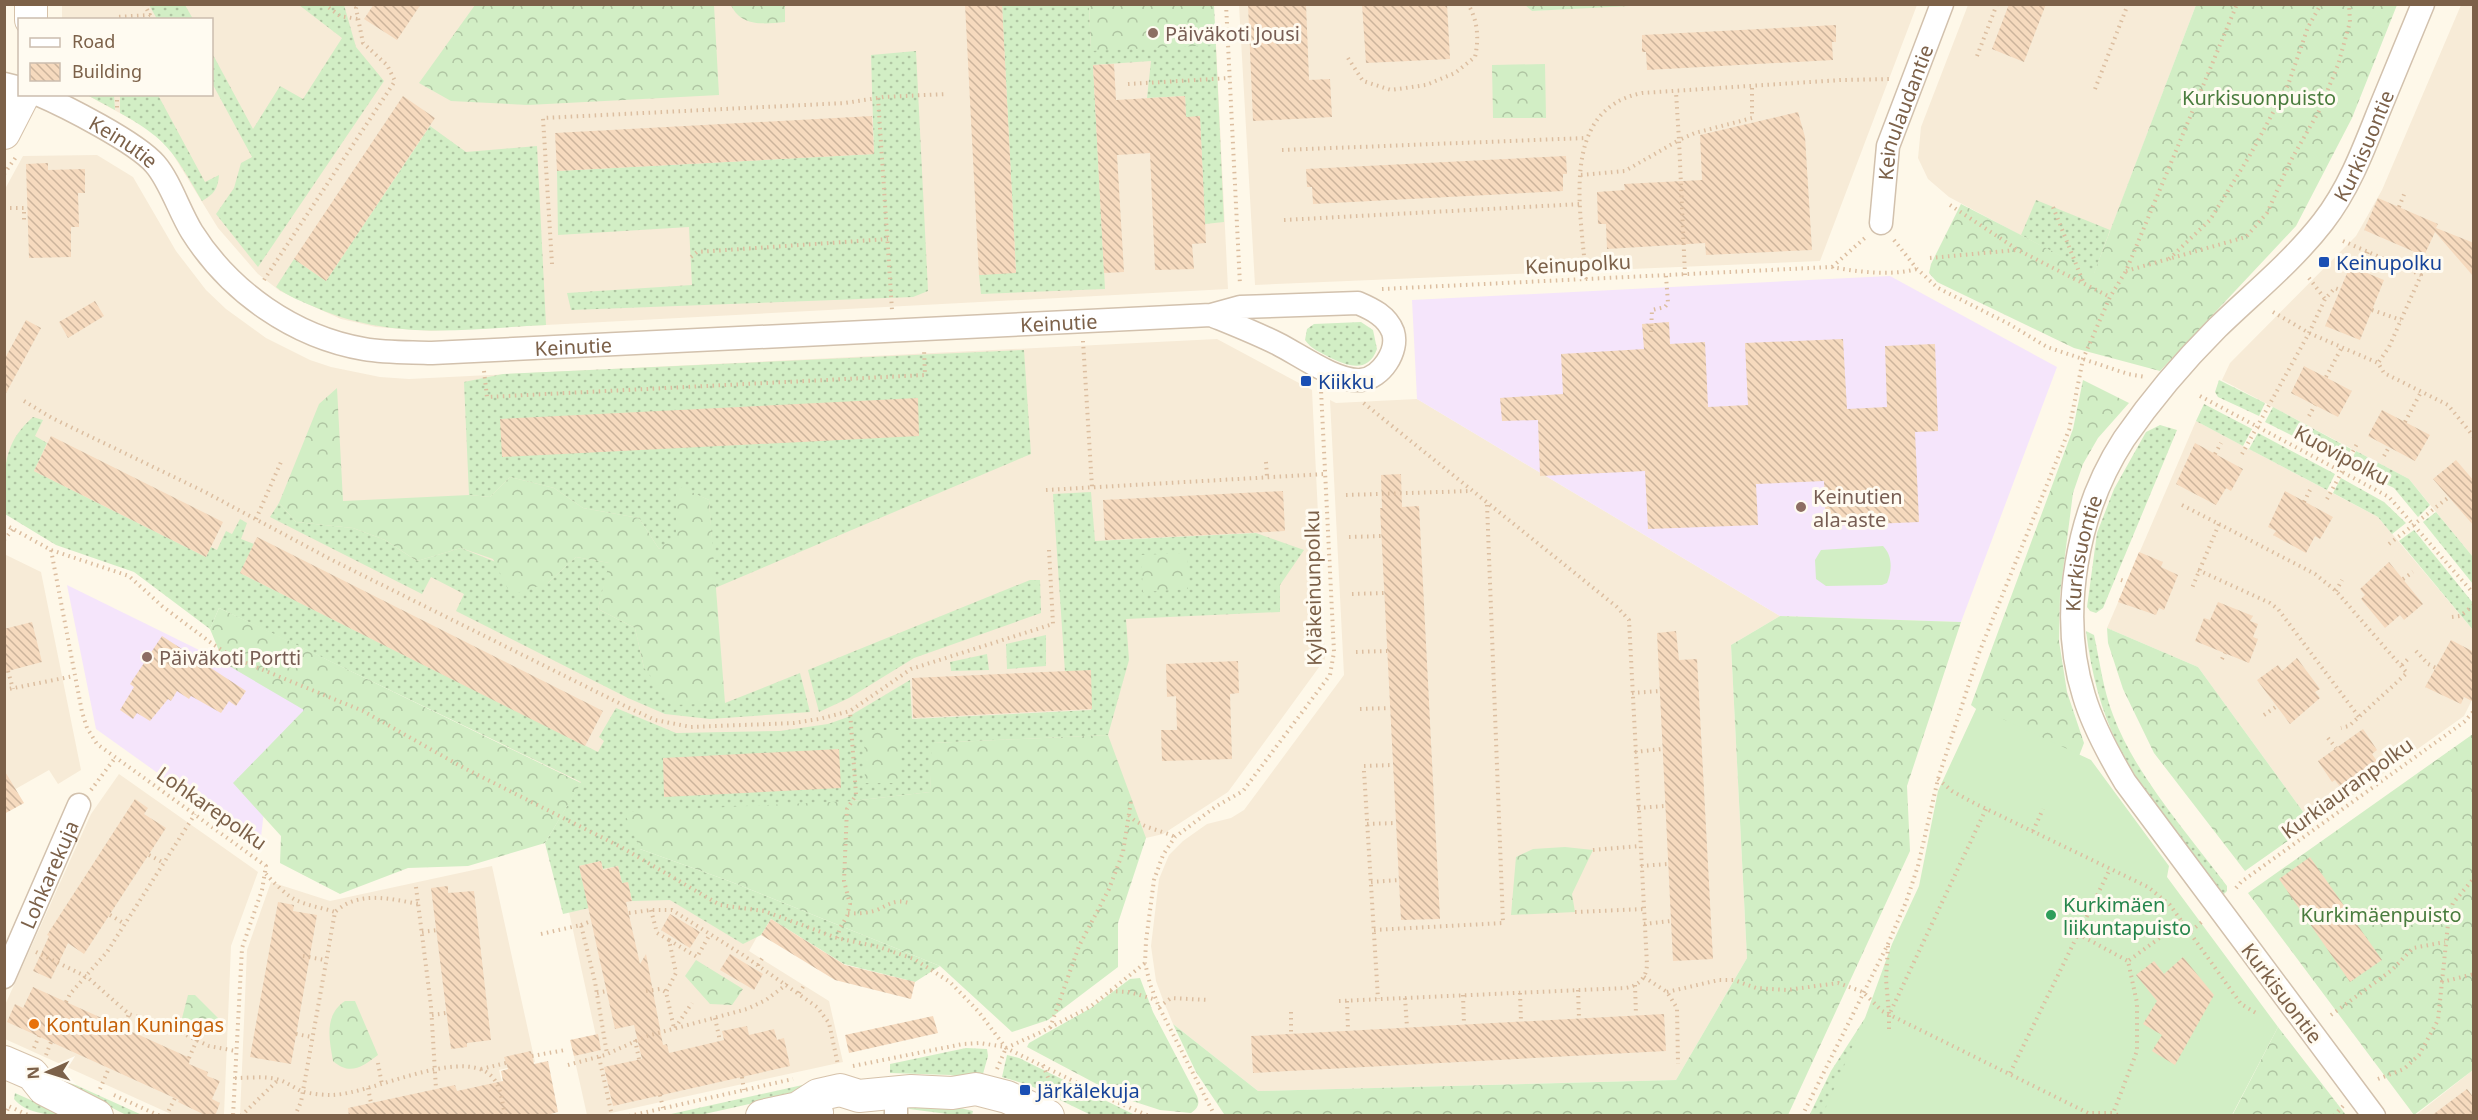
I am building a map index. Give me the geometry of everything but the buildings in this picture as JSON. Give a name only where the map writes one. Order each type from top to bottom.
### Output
[{"type":"street","name":"Keinulaudantie","points":[[1881,223],[1888,146],[1942,4]]},
{"type":"street","name":"Kurkisuontie","points":[[2374,1116],[2125,782],[2105,746],[2083,695],[2073,631],[2073,601],[2082,543],[2094,499],[2124,440],[2167,382],[2217,329],[2306,244],[2325,220],[2353,171],[2423,4]]},
{"type":"street","points":[[4,133],[23,96]]},
{"type":"street","name":"Keinutie","points":[[41,96],[134,147],[156,165],[191,231],[229,278],[252,298],[277,316],[322,339],[385,352],[432,353],[1211,315],[1240,307],[1358,303],[1376,311],[1385,320],[1393,332],[1393,344],[1387,363],[1377,375],[1362,380],[1343,377],[1277,343],[1211,315]]},
{"type":"street","name":"Lohkarekuja","points":[[4,977],[79,805]]},
{"type":"street","points":[[4,1062],[32,1074],[37,1102]]},
{"type":"street","points":[[762,1116],[798,1108],[818,1095],[840,1090],[896,1103],[976,1089],[1007,1097],[1048,1116]]},
{"type":"street","points":[[6,1097],[26,1091],[37,1102],[98,1102]]},
{"type":"street","points":[[952,1093],[972,1106],[1005,1116]]},
{"type":"path","points":[[116,18],[151,17],[144,4]]},
{"type":"path","points":[[324,4],[340,16],[358,19]]},
{"type":"path","points":[[252,298],[395,81],[387,65],[363,43],[356,8],[358,4]]},
{"type":"path","points":[[1226,4],[1240,295]]},
{"type":"path","points":[[1348,58],[1364,81],[1391,90],[1425,85],[1455,73],[1475,57],[1479,39],[1468,4]]},
{"type":"path","points":[[1977,56],[1997,4]]},
{"type":"path","points":[[2096,89],[2128,4]]},
{"type":"path","points":[[1802,1116],[1888,944],[1918,866],[1938,779],[1979,653],[2069,430],[2083,360],[2110,297],[2127,271],[2237,4]]},
{"type":"path","points":[[2168,260],[2210,220],[2245,164],[2288,85],[2308,27],[2321,4]]},
{"type":"path","points":[[2127,271],[2246,237],[2267,213],[2290,162],[2319,111],[2338,65],[2350,22],[2349,4]]},
{"type":"path","points":[[1128,84],[1230,78]]},
{"type":"path","points":[[1586,279],[1581,204],[1581,152],[1586,138],[1603,111],[1621,100],[1642,93],[1841,80],[1894,79]]},
{"type":"path","points":[[1581,175],[1625,171],[1695,133],[1752,118],[1752,87]]},
{"type":"path","points":[[1676,92],[1685,274]]},
{"type":"path","points":[[552,264],[543,118],[845,103],[878,98],[946,94]]},
{"type":"path","points":[[117,96],[117,116]]},
{"type":"path","points":[[878,98],[893,329]]},
{"type":"path","points":[[1282,150],[1586,138]]},
{"type":"path","points":[[2399,207],[2405,192]]},
{"type":"path","points":[[1284,220],[1581,204]]},
{"type":"path","points":[[1950,206],[2018,250],[2110,297]]},
{"type":"path","points":[[2053,207],[2085,286]]},
{"type":"path","points":[[4,208],[24,208],[24,220],[28,220]]},
{"type":"path","points":[[691,256],[697,252],[888,239]]},
{"type":"path","points":[[2343,241],[2421,275],[2378,363]]},
{"type":"path","points":[[1930,258],[2018,250]]},
{"type":"path","points":[[2360,270],[2368,252]]},
{"type":"path","name":"Keinupolku","points":[[1374,290],[1831,267],[1853,271],[1904,272],[1917,269],[1938,288],[2009,324],[2048,347],[2083,360]]},
{"type":"path","points":[[1651,332],[1652,310],[1665,307],[1668,303],[1666,276]]},
{"type":"path","points":[[2309,278],[2327,298],[2336,301]]},
{"type":"path","points":[[2242,454],[2327,298],[2335,288],[2340,290]]},
{"type":"path","points":[[2372,310],[2401,320]]},
{"type":"path","points":[[2273,312],[2309,333],[2378,363],[2384,373],[2448,405],[2474,437]]},
{"type":"path","points":[[1082,320],[1092,487]]},
{"type":"path","points":[[2326,377],[2342,347]]},
{"type":"path","points":[[484,370],[487,397],[558,394],[924,375],[924,349]]},
{"type":"path","points":[[2083,360],[2128,374],[2155,377]]},
{"type":"path","name":"Kyläkeinunpolku","points":[[1215,1116],[1159,1007],[1145,963],[1154,880],[1163,855],[1175,837],[1215,807],[1243,791],[1330,675],[1334,652],[1321,390],[1330,371]]},
{"type":"path","points":[[1339,1001],[1625,988],[1635,985],[1644,977],[1647,965],[1629,620],[1617,607],[1360,400],[1362,380]]},
{"type":"path","points":[[2405,422],[2421,392]]},
{"type":"path","name":"Kuovipolku","points":[[2200,396],[2389,497],[2474,594]]},
{"type":"path","points":[[24,401],[52,418],[256,519],[330,559],[655,720],[691,727],[794,723],[850,711],[910,669],[1053,624],[1049,550]]},
{"type":"path","points":[[2309,416],[2314,405]]},
{"type":"path","points":[[2327,499],[2358,441]]},
{"type":"path","points":[[2215,454],[2221,443]]},
{"type":"path","points":[[2384,456],[2389,447]]},
{"type":"path","points":[[256,519],[281,462]]},
{"type":"path","points":[[1266,462],[1267,477]]},
{"type":"path","points":[[1046,490],[1325,474]]},
{"type":"path","points":[[2304,502],[2310,490]]},
{"type":"path","points":[[1347,495],[1471,491]]},
{"type":"path","points":[[2389,544],[2448,497]]},
{"type":"path","points":[[1374,930],[1503,923],[1487,504]]},
{"type":"path","points":[[2182,505],[2315,574],[2336,591],[2402,665],[2407,673],[2349,726],[2341,728]]},
{"type":"path","points":[[4,524],[51,550],[129,576],[162,606],[234,658],[363,711],[464,768],[621,847],[720,905],[764,911],[837,938],[914,959],[950,982],[978,1011],[1006,1048],[1149,1116]]},
{"type":"path","points":[[2192,588],[2219,524]]},
{"type":"path","points":[[4,540],[13,529]]},
{"type":"path","points":[[1349,537],[1382,536]]},
{"type":"path","name":"Lohkarepolku","points":[[51,550],[74,676],[87,728],[97,744],[263,861],[266,866],[266,874],[242,948],[233,1116]]},
{"type":"path","points":[[2198,570],[2270,603],[2278,609],[2359,717]]},
{"type":"path","points":[[2403,579],[2413,572]]},
{"type":"path","points":[[2121,580],[2127,582]]},
{"type":"path","points":[[2336,591],[2342,580]]},
{"type":"path","points":[[1352,594],[1384,593]]},
{"type":"path","points":[[2452,617],[2460,616],[2474,605]]},
{"type":"path","points":[[1356,652],[1387,651]]},
{"type":"path","points":[[2416,651],[2428,664],[2436,668]]},
{"type":"path","points":[[2222,659],[2225,653]]},
{"type":"path","points":[[2402,665],[2409,658]]},
{"type":"path","points":[[8,671],[13,689]]},
{"type":"path","points":[[4,690],[74,676]]},
{"type":"path","points":[[1632,693],[1660,691]]},
{"type":"path","points":[[2264,715],[2277,706]]},
{"type":"path","points":[[1360,710],[1390,708]]},
{"type":"path","points":[[837,938],[850,904],[844,881],[847,809],[856,795],[850,711]]},
{"type":"path","name":"Kurkiauranpolku","points":[[2236,888],[2241,882],[2464,722],[2474,711]]},
{"type":"path","points":[[2328,738],[2336,748]]},
{"type":"path","points":[[1635,752],[1662,749]]},
{"type":"path","points":[[79,805],[115,758]]},
{"type":"path","points":[[1378,999],[1364,769],[1393,765]]},
{"type":"path","points":[[1938,779],[1952,791],[2148,887],[2170,905],[2191,931],[2241,1004],[2256,1013]]},
{"type":"path","points":[[1050,1028],[1079,946],[1108,890],[1123,852],[1131,801]]},
{"type":"path","points":[[1638,808],[1665,806]]},
{"type":"path","points":[[1889,1014],[1986,808]]},
{"type":"path","points":[[2033,831],[2043,809]]},
{"type":"path","points":[[66,1002],[125,924],[195,814]]},
{"type":"path","points":[[1129,814],[1134,821],[1175,837]]},
{"type":"path","points":[[1367,824],[1396,823]]},
{"type":"path","points":[[1593,850],[1640,846]]},
{"type":"path","points":[[149,855],[164,863]]},
{"type":"path","points":[[1641,866],[1668,864]]},
{"type":"path","points":[[2010,1073],[2109,869]]},
{"type":"path","points":[[266,874],[281,891],[290,893],[296,901],[335,912]]},
{"type":"path","points":[[2378,1079],[2404,1069],[2419,1055],[2438,1020],[2445,942],[2453,903],[2474,878]]},
{"type":"path","points":[[1371,882],[1399,880]]},
{"type":"path","points":[[417,888],[432,1015],[436,1089]]},
{"type":"path","points":[[297,1111],[303,1091],[335,912],[355,900],[371,897],[419,904]]},
{"type":"path","points":[[848,913],[860,914],[878,910],[889,902],[901,900],[909,903]]},
{"type":"path","points":[[651,909],[657,933],[697,957],[710,934]]},
{"type":"path","points":[[628,913],[651,909],[672,910],[787,984],[817,1007],[829,1023],[839,1069]]},
{"type":"path","points":[[1575,912],[1644,909]]},
{"type":"path","points":[[110,915],[125,924]]},
{"type":"path","points":[[2191,931],[2206,919]]},
{"type":"path","points":[[541,934],[591,921]]},
{"type":"path","points":[[1644,924],[1671,921]]},
{"type":"path","points":[[2128,961],[2183,921]]},
{"type":"path","points":[[581,925],[597,993],[607,1054]]},
{"type":"path","points":[[422,932],[437,930]]},
{"type":"path","points":[[2078,934],[2128,961],[2137,1003],[2137,1051],[2113,1114]]},
{"type":"path","points":[[669,940],[676,976],[666,992],[674,1028]]},
{"type":"path","points":[[2331,1015],[2392,970],[2414,948],[2445,942]]},
{"type":"path","points":[[1888,944],[1886,979],[1889,1029]]},
{"type":"path","points":[[18,945],[87,977],[129,1014],[209,1046],[236,1051]]},
{"type":"path","points":[[303,956],[325,960]]},
{"type":"path","points":[[758,965],[763,957]]},
{"type":"path","points":[[993,1078],[1006,1048],[1090,1007],[1145,963]]},
{"type":"path","points":[[2442,982],[2474,974]]},
{"type":"path","points":[[1644,977],[1667,992],[1677,1008],[1678,1064]]},
{"type":"path","points":[[1667,992],[1719,980],[1734,980],[1756,988],[1787,990],[1838,982],[1863,992],[1882,1011],[2088,1113],[2119,1116]]},
{"type":"path","points":[[568,1065],[607,1054],[634,1040],[747,1009],[766,1000],[787,984]]},
{"type":"path","points":[[799,993],[805,984]]},
{"type":"path","points":[[1635,985],[1636,1016]]},
{"type":"path","points":[[646,992],[660,989],[666,992]]},
{"type":"path","points":[[1578,990],[1579,1018]]},
{"type":"path","points":[[597,993],[607,991]]},
{"type":"path","points":[[1109,991],[1129,992],[1156,1000]]},
{"type":"path","points":[[1520,993],[1521,1021]]},
{"type":"path","points":[[1462,995],[1464,1024]]},
{"type":"path","points":[[1159,1007],[1171,998],[1208,999]]},
{"type":"path","points":[[1405,998],[1407,1027]]},
{"type":"path","points":[[1347,1001],[1348,1030]]},
{"type":"path","points":[[674,1028],[692,1003]]},
{"type":"path","points":[[1291,1012],[1291,1033]]},
{"type":"path","points":[[432,1015],[446,1013]]},
{"type":"path","points":[[123,1028],[129,1014]]},
{"type":"path","points":[[715,1018],[720,1041]]},
{"type":"path","points":[[296,1034],[312,1037]]},
{"type":"path","points":[[189,1058],[197,1040]]},
{"type":"path","points":[[634,1040],[639,1059]]},
{"type":"path","points":[[48,1049],[51,1042]]},
{"type":"path","points":[[532,1056],[565,1050]]},
{"type":"path","points":[[599,1057],[612,1116]]},
{"type":"path","points":[[378,1063],[382,1085]]},
{"type":"path","points":[[480,1069],[506,1063]]},
{"type":"path","points":[[235,1078],[278,1080],[303,1091],[332,1095],[382,1085],[435,1069],[464,1065],[480,1069],[496,1082],[504,1097],[505,1116]]},
{"type":"path","points":[[98,1102],[109,1068]]},
{"type":"path","points":[[742,1077],[744,1090]]},
{"type":"path","points":[[241,1116],[278,1080]]},
{"type":"path","points":[[368,1088],[371,1103]]},
{"type":"path","points":[[660,1095],[663,1108]]},
{"type":"path","points":[[5,1116],[6,1097],[37,1102]]},
{"type":"path","points":[[166,1116],[175,1098]]},
{"type":"shaded area","points":[[1525,4],[1532,11],[1650,4],[1917,5],[1820,261],[1255,285],[1239,5]]},
{"type":"shaded area","points":[[62,5],[1089,5],[1092,51],[1216,45],[1228,289],[431,331],[376,327],[341,319],[280,291],[258,274],[218,228],[169,148],[147,128],[89,96],[213,96],[213,18],[62,18]]},
{"type":"shaded area","points":[[1968,5],[2196,5],[2094,274],[1949,197],[1928,179],[1918,158],[1921,127]]},
{"type":"shaded area","points":[[2461,5],[2473,5],[2473,557],[2409,479],[2222,380],[2230,363],[2356,236],[2382,190]]},
{"type":"shaded area","points":[[97,155],[133,177],[176,251],[206,290],[226,309],[266,338],[310,360],[331,367],[380,377],[409,379],[1217,339],[1312,390],[1325,659],[1228,792],[1163,834],[1146,838],[1048,1020],[598,791],[5,502],[5,189],[23,156]]},
{"type":"shaded area","name":"Keinutien ala-aste","points":[[1890,276],[2057,367],[1961,622],[1780,616],[1417,399],[1412,300]]},
{"type":"shaded area","points":[[1417,399],[1780,616],[1731,645],[1747,958],[1676,1080],[1258,1091],[1173,1024],[1163,1000],[1156,981],[1151,946],[1159,879],[1169,855],[1183,841],[1207,824],[1231,818],[1244,810],[1344,675],[1330,400],[1336,403]]},
{"type":"shaded area","points":[[2196,421],[2378,517],[2473,630],[2473,698],[2464,716],[2312,824],[2198,667],[2107,628]]},
{"type":"shaded area","points":[[4,554],[41,572],[81,770],[58,784],[49,770],[5,795]]},
{"type":"shaded area","name":"Päiväkoti Portti","points":[[67,585],[358,728],[269,767],[260,846],[96,729]]},
{"type":"shaded area","points":[[119,774],[258,872],[231,946],[224,1115],[173,1115],[5,1039],[5,1005],[91,814]]},
{"type":"shaded area","points":[[591,844],[762,928],[749,951],[829,1001],[843,1062],[602,1115],[587,1115],[571,1043],[596,1036],[556,852]]},
{"type":"shaded area","points":[[492,866],[535,1062],[499,1070],[510,1115],[240,1116],[247,950],[271,882],[330,901]]},
{"type":"shaded area","points":[[2473,1070],[2473,1115],[2416,1115]]},
{"type":"green space","points":[[149,5],[185,5],[192,18],[156,18]]},
{"type":"green space","points":[[299,5],[344,5],[356,47],[384,81],[258,267],[216,214],[234,188],[241,163],[252,157],[213,85],[213,55],[253,129],[280,86],[303,99],[342,38]]},
{"type":"green space","points":[[475,5],[714,5],[719,95],[528,105],[451,101],[419,83]]},
{"type":"green space","points":[[731,5],[785,5],[785,22],[747,21],[735,12]]},
{"type":"green space","points":[[1002,5],[1089,5],[1091,50],[1207,5],[1214,5],[1224,222],[1205,224],[1200,117],[1186,117],[1185,96],[1147,98],[1151,61],[1093,65],[1105,289],[981,294],[979,275],[1016,272]]},
{"type":"green space","name":"Päiväkoti Jousi","points":[[1089,5],[1213,5],[1216,45],[1091,51]]},
{"type":"green space","points":[[1525,5],[1650,5],[1532,11]]},
{"type":"green space","name":"Kurkisuonpuisto","points":[[2196,5],[2397,5],[2352,118],[2296,226],[2160,371],[2074,348],[1937,282],[1929,273],[1931,264],[1961,204],[2094,273]]},
{"type":"green space","points":[[916,51],[928,291],[913,297],[571,310],[567,293],[692,285],[689,227],[558,235],[557,171],[874,154],[871,55]]},
{"type":"green space","points":[[1545,64],[1546,118],[1493,118],[1492,65]]},
{"type":"green space","points":[[89,96],[114,96],[115,110]]},
{"type":"green space","points":[[120,96],[159,96],[205,182],[219,175],[218,184],[212,193],[202,201],[169,150],[150,132],[120,113]]},
{"type":"green space","points":[[430,126],[466,152],[537,146],[546,325],[458,330],[401,329],[345,318],[290,296],[276,287],[294,259],[326,281]]},
{"type":"green space","points":[[2036,200],[2110,230],[2094,274],[2021,235]]},
{"type":"green space","points":[[1361,322],[1373,330],[1377,349],[1373,357],[1363,365],[1350,365],[1336,360],[1316,350],[1305,340],[1307,329],[1314,324]]},
{"type":"green space","points":[[1024,350],[1031,454],[715,588],[709,500],[676,486],[676,536],[659,549],[639,518],[583,508],[554,488],[510,477],[490,497],[469,495],[464,382],[503,374]]},
{"type":"green space","points":[[2083,380],[2129,403],[2098,438],[2083,464],[2073,493],[2060,594],[2059,641],[2067,692],[2084,743],[2079,756],[1980,712],[1971,705],[2073,429]]},
{"type":"green space","points":[[2219,380],[2265,403],[2259,416],[2218,397],[2215,392]]},
{"type":"green space","points":[[337,388],[343,501],[469,495],[490,497],[510,477],[554,488],[583,508],[639,518],[659,549],[676,535],[676,485],[709,500],[725,703],[674,705],[644,668],[635,628],[598,609],[609,563],[576,557],[548,583],[511,595],[493,559],[461,548],[417,561],[385,540],[353,528],[296,522],[279,503],[319,404]]},
{"type":"green space","points":[[2204,404],[2252,429],[2243,446],[2196,421]]},
{"type":"green space","points":[[2273,407],[2351,449],[2345,462],[2265,422]]},
{"type":"green space","points":[[33,417],[43,420],[35,436],[47,443],[34,471],[206,557],[211,547],[217,550],[226,531],[232,534],[240,519],[247,523],[241,539],[254,544],[240,573],[598,752],[604,741],[599,737],[616,708],[676,733],[780,731],[828,724],[848,717],[910,680],[912,719],[1091,710],[1089,671],[1065,672],[1053,494],[1091,492],[1095,541],[1256,533],[1304,550],[1280,585],[1280,612],[1126,619],[1129,660],[1108,735],[933,743],[930,792],[852,801],[640,849],[729,881],[940,966],[915,982],[844,964],[771,919],[761,935],[743,944],[670,900],[632,901],[628,883],[622,883],[618,866],[603,869],[601,861],[579,866],[589,908],[563,914],[545,843],[581,782],[219,608],[210,629],[134,572],[56,545],[5,514],[5,472],[10,449],[22,428]]},
{"type":"green space","points":[[2160,425],[2177,430],[2103,608],[2096,613],[2090,611],[2087,607],[2097,533],[2114,489],[2146,432]]},
{"type":"green space","points":[[2258,433],[2335,474],[2327,490],[2249,449]]},
{"type":"green space","points":[[2356,451],[2409,479],[2430,505],[2418,517],[2394,488],[2348,466]]},
{"type":"green space","points":[[2341,478],[2384,502],[2406,523],[2392,534],[2378,517],[2333,493]]},
{"type":"green space","points":[[279,503],[296,522],[353,528],[385,540],[417,561],[461,548],[548,583],[576,557],[610,563],[598,609],[635,628],[644,668],[725,703],[800,673],[810,712],[710,719],[665,714],[628,698],[456,611],[464,594],[431,577],[422,594],[270,517]]},
{"type":"green space","points":[[2436,512],[2473,557],[2473,584],[2423,522]]},
{"type":"green space","points":[[2414,530],[2473,603],[2473,630],[2399,541]]},
{"type":"green space","points":[[1883,546],[1889,554],[1891,564],[1887,583],[1826,586],[1816,579],[1815,560],[1821,550]]},
{"type":"green space","points":[[1187,553],[1188,589],[1143,592],[1141,555]]},
{"type":"green space","points":[[1030,580],[1040,580],[1041,613],[914,658],[849,698],[819,712],[808,670]]},
{"type":"green space","points":[[219,608],[581,783],[545,843],[468,866],[408,868],[340,894],[280,863],[281,836],[233,783],[304,710],[224,663],[210,629]]},
{"type":"green space","points":[[1780,616],[1961,622],[1907,786],[1910,851],[1788,1115],[1224,1114],[1196,1072],[1173,1024],[1258,1091],[1676,1080],[1747,958],[1731,645]]},
{"type":"green space","points":[[2107,628],[2198,667],[2312,824],[2245,871],[2154,753],[2123,689],[2108,643]]},
{"type":"green space","points":[[2086,631],[2094,635],[2107,695],[2123,737],[2164,804],[2227,886],[2227,891],[2223,895],[2155,805],[2120,749],[2107,721],[2098,691]]},
{"type":"green space","points":[[1046,635],[1046,666],[1007,669],[1006,644]]},
{"type":"green space","points":[[987,654],[989,670],[951,671],[950,662]]},
{"type":"green space","name":"Kurkimäen liikuntapuisto","points":[[1977,707],[2091,760],[2169,866],[2167,877],[2278,1027],[2232,1115],[1822,1116],[1865,1018],[1892,944],[1919,886],[1938,791]]},
{"type":"green space","points":[[864,730],[899,730],[900,783],[865,783]]},
{"type":"green space","name":"Kurkimäenpuisto","points":[[2473,734],[2473,1070],[2414,1115],[2248,893]]},
{"type":"green space","points":[[1108,735],[1146,838],[1118,923],[1118,967],[1048,1020],[1012,1032],[940,966],[729,881],[640,849],[624,812],[852,801],[930,792],[932,743]]},
{"type":"green space","points":[[1565,847],[1593,850],[1572,894],[1575,912],[1511,915],[1516,857],[1533,849]]},
{"type":"green space","points":[[696,960],[743,989],[732,1005],[710,1004],[685,976]]},
{"type":"green space","points":[[1140,978],[1153,1012],[1197,1096],[1198,1106],[1191,1113],[1160,1110],[1123,1098],[1027,1047],[1029,1043],[1091,1008],[1130,979]]},
{"type":"green space","points":[[188,995],[195,995],[218,1018],[217,1035],[181,1022]]},
{"type":"green space","points":[[345,1001],[355,1001],[378,1055],[361,1066],[350,1069],[339,1066],[333,1061],[330,1036],[334,1013]]},
{"type":"green space","points":[[1865,1018],[1840,1115],[1809,1116],[1831,1071]]},
{"type":"green space","points":[[2278,1027],[2346,1115],[2232,1116]]},
{"type":"green space","points":[[966,1048],[987,1049],[988,1056],[981,1081],[950,1075],[890,1073],[890,1064]]},
{"type":"green space","points":[[1007,1055],[1019,1058],[1135,1115],[1091,1115],[1029,1085],[1002,1077]]},
{"type":"green space","points":[[67,1081],[142,1115],[126,1115],[66,1084]]},
{"type":"green space","points":[[816,1082],[817,1089],[700,1115],[662,1116]]},
{"type":"green space","points":[[15,1093],[64,1115],[44,1114],[24,1107],[14,1099]]},
{"type":"green space","points":[[912,1105],[956,1107],[973,1111],[972,1115],[963,1116],[909,1109]]},
{"type":"place","name":"Päiväkoti Jousi","points":[[1153,33]]},
{"type":"place","name":"Keinupolku","points":[[2324,262]]},
{"type":"place","name":"Kiikku","points":[[1306,381]]},
{"type":"place","name":"Keinutien ala-aste","points":[[1801,507]]},
{"type":"place","name":"Päiväkoti Portti","points":[[147,657]]},
{"type":"place","name":"Kurkimäen liikuntapuisto","points":[[2051,915]]},
{"type":"place","name":"Kontulan Kuningas","points":[[34,1024]]},
{"type":"place","name":"Järkälekuja","points":[[1025,1090]]}]
